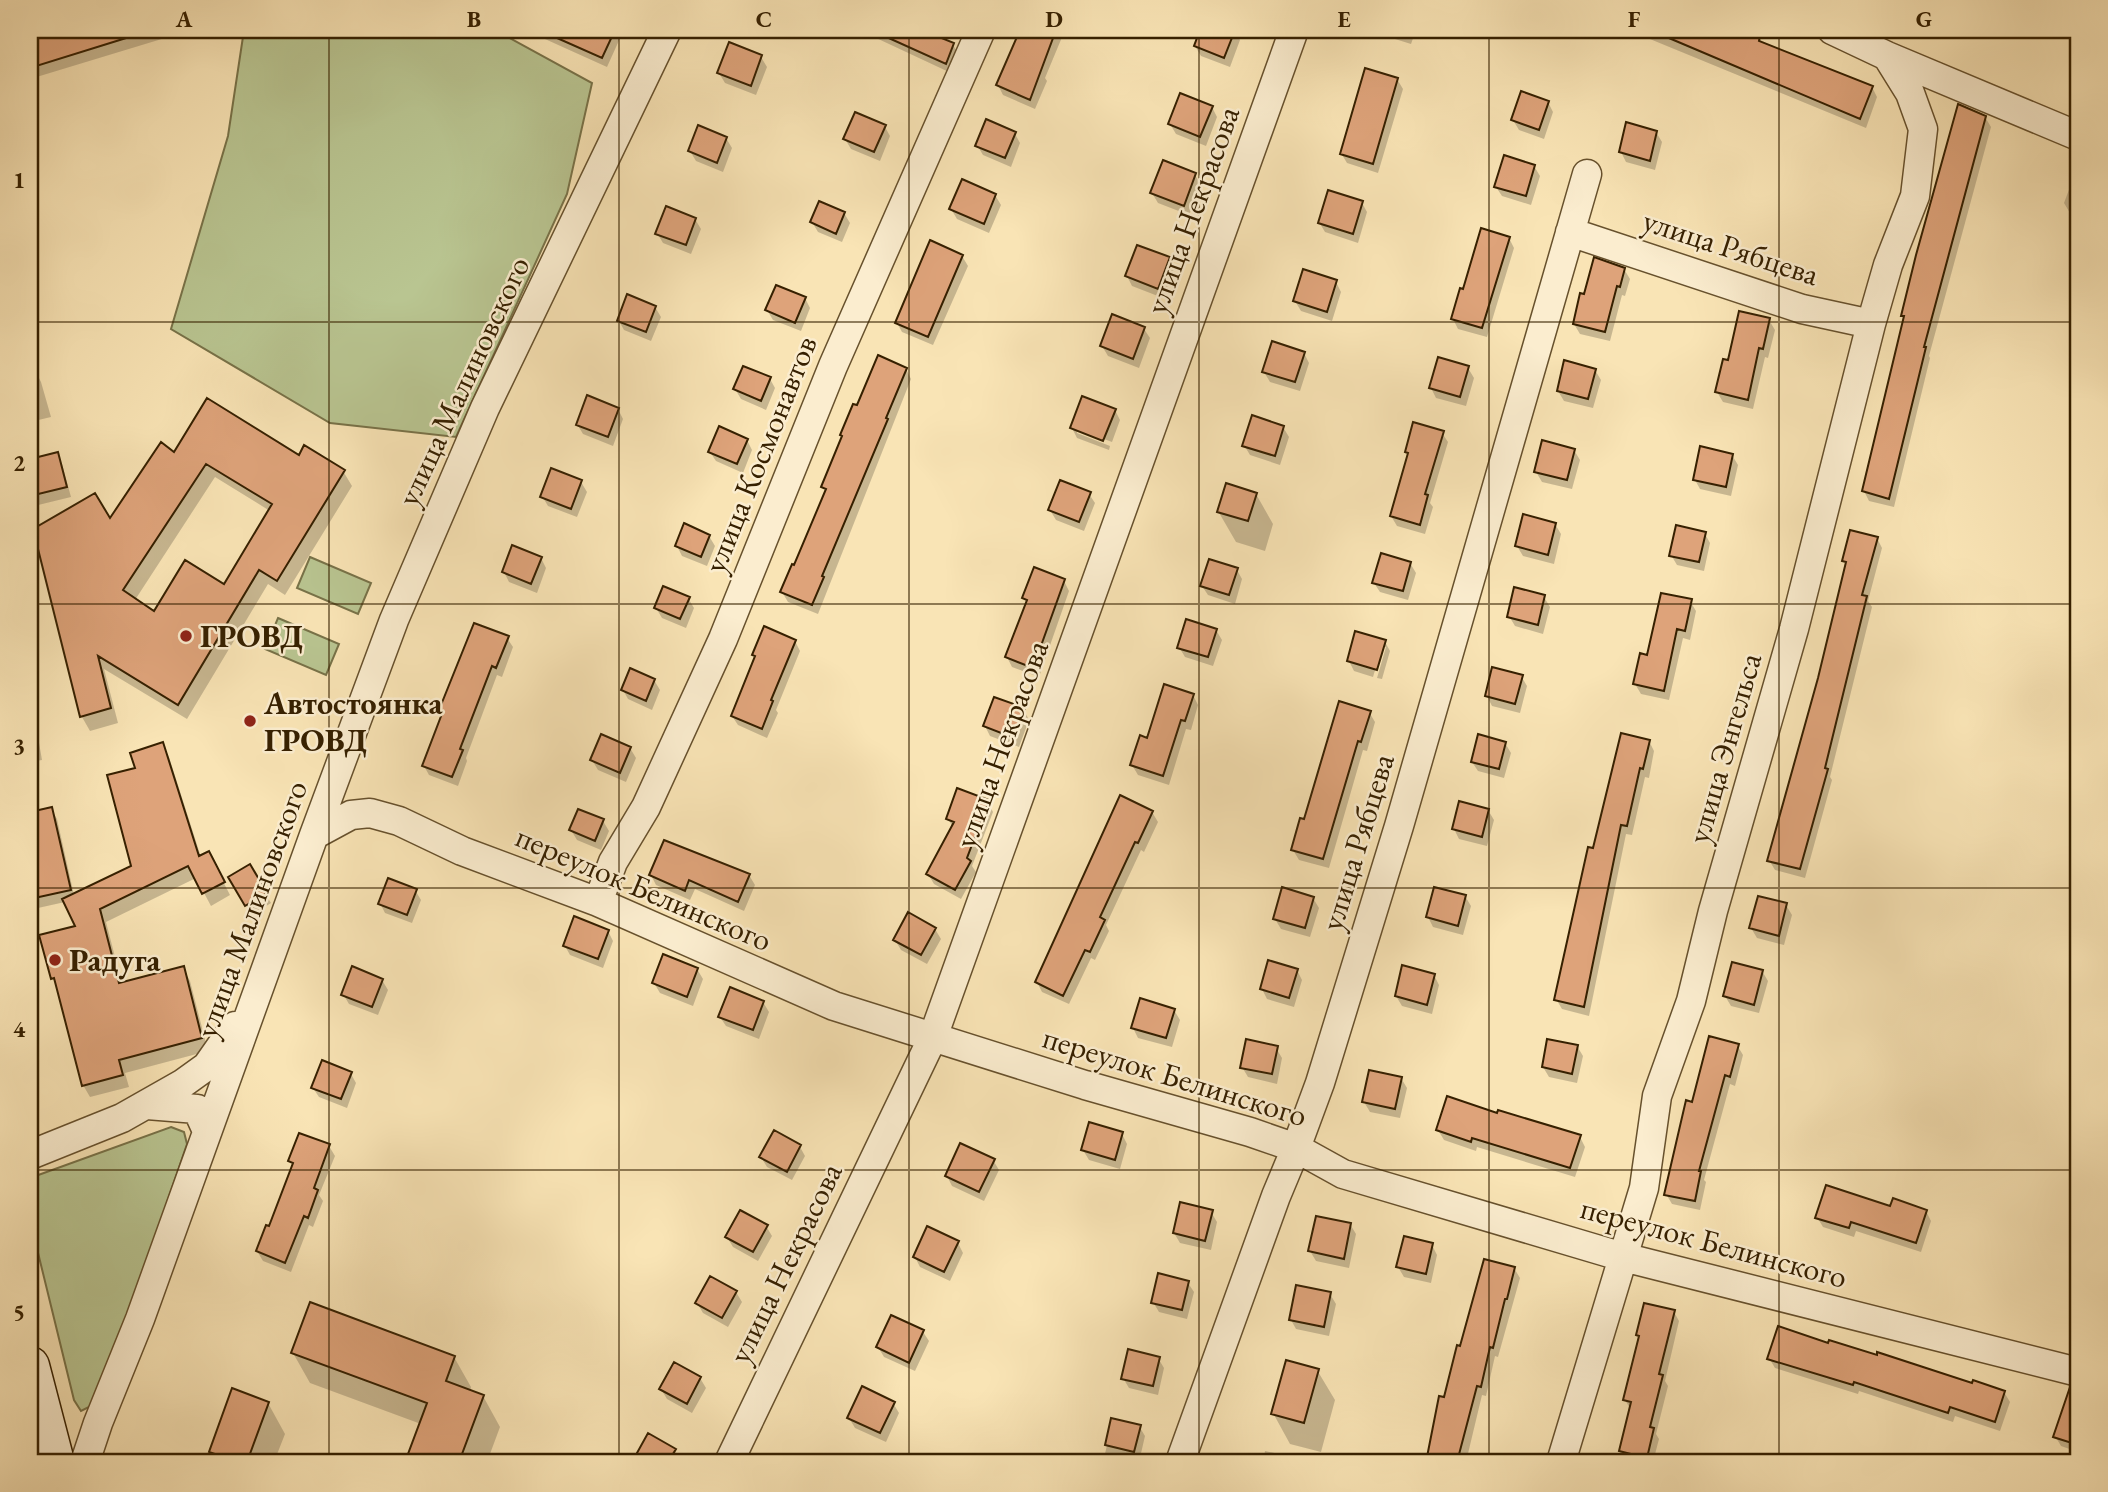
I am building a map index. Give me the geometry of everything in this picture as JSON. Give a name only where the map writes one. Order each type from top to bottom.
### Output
[{"type":"main road","points":[[30,1366],[65,1462]]},
{"type":"street","name":"улица Малиновского","points":[[65,1462],[98,1423],[140,1319],[394,620],[485,408],[667,30]]},
{"type":"street","name":"улица Космонавтов","points":[[598,902],[613,862],[646,807],[723,639],[834,366],[981,30]]},
{"type":"street","name":"улица Некрасова","points":[[729,1462],[933,1037],[1294,30]]},
{"type":"street","points":[[1832,30],[1887,56],[2078,136]]},
{"type":"street","name":"улица Энгельса","points":[[1561,1462],[1644,1188],[1657,1096],[1691,1001],[1717,898],[1794,629],[1871,324],[1888,265],[1915,196],[1923,129],[1910,93],[1887,56]]},
{"type":"street","name":"улица Рябцева","points":[[1180,1462],[1276,1196],[1320,1083],[1399,826],[1587,174]]},
{"type":"street","name":"улица Рябцева","points":[[1570,232],[1802,309],[1871,324]]},
{"type":"street","name":"переулок Белинского","points":[[314,835],[351,815],[370,813],[399,821],[462,851],[598,902],[834,1006],[1085,1085],[1250,1132],[1296,1149],[1343,1174],[1623,1257],[2078,1372]]},
{"type":"street","points":[[30,1155],[147,1105],[207,1066],[228,1038],[265,976]]},
{"type":"street","points":[[147,1105],[197,1110],[207,1131]]},
{"type":"green space","points":[[244,30],[495,30],[592,83],[567,194],[456,437],[330,423],[171,329],[228,136]]},
{"type":"green space","points":[[310,557],[371,583],[358,614],[297,588]]},
{"type":"green space","points":[[278,618],[339,644],[326,675],[265,649]]},
{"type":"green space","points":[[171,1127],[184,1132],[187,1144],[99,1402],[81,1411],[74,1400],[30,1220],[30,1178]]},
{"type":"building","points":[[30,30],[138,30],[139,34],[30,68]]},
{"type":"building","points":[[539,30],[615,30],[602,58]]},
{"type":"building","points":[[871,30],[922,30],[954,43],[946,64]]},
{"type":"building","points":[[1020,30],[1056,30],[1030,100],[996,85]]},
{"type":"building","points":[[1200,30],[1235,30],[1224,58],[1194,46]]},
{"type":"building","points":[[1650,30],[1743,30],[1760,36],[1759,41],[1873,86],[1860,119]]},
{"type":"building","points":[[729,42],[762,55],[751,86],[717,73]]},
{"type":"building","points":[[1365,68],[1398,78],[1373,164],[1340,154]]},
{"type":"building","points":[[1521,91],[1549,101],[1539,130],[1511,120]]},
{"type":"building","points":[[1180,93],[1213,106],[1200,137],[1168,124]]},
{"type":"building","points":[[1958,104],[1986,116],[1924,347],[1889,499],[1862,491],[1916,255]]},
{"type":"building","points":[[855,112],[886,125],[874,152],[843,139]]},
{"type":"building","points":[[986,119],[1016,132],[1005,158],[975,146]]},
{"type":"building","points":[[1626,122],[1657,131],[1650,161],[1619,152]]},
{"type":"building","points":[[698,125],[727,137],[717,163],[688,151]]},
{"type":"building","points":[[1504,155],[1535,165],[1526,196],[1494,187]]},
{"type":"building","points":[[1163,160],[1196,173],[1184,206],[1150,193]]},
{"type":"building","points":[[962,179],[996,194],[984,224],[949,209]]},
{"type":"building","points":[[1328,190],[1363,201],[1353,234],[1318,223]]},
{"type":"building","points":[[819,201],[845,212],[836,234],[810,222]]},
{"type":"building","points":[[666,206],[696,218],[686,245],[655,234]]},
{"type":"building","points":[[1481,228],[1510,237],[1482,328],[1451,319]]},
{"type":"building","points":[[930,240],[963,255],[928,337],[895,323]]},
{"type":"building","points":[[1137,245],[1170,257],[1158,289],[1125,276]]},
{"type":"building","points":[[1594,257],[1625,268],[1620,287],[1617,286],[1605,332],[1573,324],[1580,293],[1584,294]]},
{"type":"building","points":[[1303,269],[1337,280],[1327,312],[1293,301]]},
{"type":"building","points":[[776,285],[806,297],[795,323],[765,310]]},
{"type":"building","points":[[627,294],[656,306],[646,332],[617,321]]},
{"type":"building","points":[[1739,311],[1770,318],[1763,349],[1759,348],[1748,400],[1715,392],[1723,359],[1728,360]]},
{"type":"building","points":[[1112,314],[1145,327],[1133,359],[1100,346]]},
{"type":"building","points":[[1272,341],[1305,352],[1295,382],[1262,372]]},
{"type":"building","points":[[878,355],[907,368],[812,605],[780,592],[826,489],[821,487],[842,436],[840,435],[853,404],[857,405]]},
{"type":"building","points":[[1438,357],[1469,366],[1460,397],[1429,388]]},
{"type":"building","points":[[1564,360],[1596,369],[1588,399],[1557,391]]},
{"type":"building","points":[[743,366],[771,377],[761,401],[733,389]]},
{"type":"building","points":[[587,395],[619,408],[608,437],[576,425]]},
{"type":"building","points":[[1082,396],[1116,409],[1103,441],[1070,428]]},
{"type":"building","points":[[207,398],[299,455],[304,445],[345,470],[277,581],[259,570],[178,705],[98,656],[111,708],[80,717],[33,529],[95,493],[110,518],[161,442],[174,452]],"holes":[[[206,464],[272,504],[224,584],[185,560],[154,611],[123,590]]]},
{"type":"building","points":[[1252,415],[1284,426],[1275,456],[1242,446]]},
{"type":"building","points":[[1413,422],[1444,431],[1425,494],[1428,495],[1420,525],[1390,516],[1408,453],[1405,452]]},
{"type":"building","points":[[719,426],[748,439],[737,464],[708,452]]},
{"type":"building","points":[[1542,440],[1575,449],[1567,480],[1534,472]]},
{"type":"building","points":[[1700,446],[1733,454],[1726,487],[1693,480]]},
{"type":"building","points":[[58,452],[67,487],[30,496],[30,459]]},
{"type":"building","points":[[551,468],[582,480],[571,509],[540,497]]},
{"type":"building","points":[[1060,480],[1091,492],[1079,522],[1048,510]]},
{"type":"building","points":[[1226,483],[1257,493],[1248,521],[1217,512]]},
{"type":"building","points":[[1523,514],[1556,523],[1548,555],[1515,546]]},
{"type":"building","points":[[684,523],[710,535],[701,557],[675,546]]},
{"type":"building","points":[[1676,525],[1706,532],[1699,562],[1669,556]]},
{"type":"building","points":[[1850,530],[1878,537],[1862,595],[1867,596],[1825,768],[1828,769],[1800,869],[1767,861],[1818,678],[1846,562],[1842,561]]},
{"type":"building","points":[[512,545],[542,557],[531,584],[502,572]]},
{"type":"building","points":[[1381,553],[1411,562],[1403,591],[1372,583]]},
{"type":"building","points":[[1209,559],[1238,568],[1229,595],[1200,586]]},
{"type":"building","points":[[1034,567],[1065,579],[1033,668],[1005,657],[1027,600],[1022,598]]},
{"type":"building","points":[[663,586],[690,597],[680,619],[654,608]]},
{"type":"building","points":[[1514,587],[1545,595],[1538,625],[1507,617]]},
{"type":"building","points":[[1661,593],[1692,599],[1685,631],[1677,629],[1664,691],[1633,684],[1640,653],[1647,655]]},
{"type":"building","points":[[1186,619],[1217,629],[1208,657],[1177,648]]},
{"type":"building","points":[[474,623],[509,636],[496,668],[492,666],[452,777],[422,766],[443,711],[439,710]]},
{"type":"building","points":[[764,626],[796,640],[762,729],[731,716]]},
{"type":"building","points":[[1355,631],[1386,640],[1377,670],[1347,661]]},
{"type":"building","points":[[1492,667],[1523,675],[1515,704],[1485,696]]},
{"type":"building","points":[[630,668],[655,679],[646,701],[621,690]]},
{"type":"building","points":[[1164,684],[1194,694],[1185,721],[1181,720],[1163,776],[1130,765],[1140,735],[1147,738]]},
{"type":"building","points":[[994,697],[1025,708],[1014,738],[983,726]]},
{"type":"building","points":[[1339,701],[1371,711],[1361,742],[1358,741],[1323,859],[1291,850],[1300,818],[1304,819]]},
{"type":"building","points":[[1621,733],[1650,740],[1643,769],[1640,768],[1627,826],[1621,825],[1584,1007],[1554,1000],[1588,847],[1593,848]]},
{"type":"building","points":[[601,734],[631,747],[620,773],[590,760]]},
{"type":"building","points":[[1478,734],[1506,742],[1499,769],[1471,762]]},
{"type":"building","points":[[163,742],[199,856],[209,851],[225,882],[202,894],[188,866],[100,909],[119,983],[184,966],[202,1038],[119,1060],[123,1075],[82,1086],[54,978],[51,979],[39,935],[75,926],[62,899],[131,866],[107,775],[135,768],[130,753]]},
{"type":"building","points":[[957,788],[989,800],[967,858],[971,861],[955,890],[926,874],[954,822],[946,819]]},
{"type":"building","points":[[1120,795],[1153,811],[1138,843],[1135,842],[1100,917],[1105,920],[1090,952],[1085,950],[1063,996],[1035,982]]},
{"type":"building","points":[[1459,801],[1489,809],[1482,837],[1452,829]]},
{"type":"building","points":[[52,807],[71,890],[30,899],[30,812]]},
{"type":"building","points":[[578,809],[604,819],[595,841],[569,830]]},
{"type":"building","points":[[664,840],[750,874],[738,902],[689,880],[685,891],[649,875]]},
{"type":"building","points":[[250,864],[267,893],[245,906],[228,877]]},
{"type":"building","points":[[388,878],[417,889],[407,915],[378,904]]},
{"type":"building","points":[[1282,887],[1314,897],[1305,928],[1273,919]]},
{"type":"building","points":[[1434,887],[1466,895],[1458,926],[1426,917]]},
{"type":"building","points":[[1758,896],[1787,903],[1779,936],[1749,928]]},
{"type":"building","points":[[908,912],[936,928],[921,955],[893,940]]},
{"type":"building","points":[[574,916],[609,930],[598,959],[563,946]]},
{"type":"building","points":[[663,954],[698,968],[687,997],[652,983]]},
{"type":"building","points":[[1268,960],[1298,969],[1289,998],[1260,989]]},
{"type":"building","points":[[1732,962],[1763,970],[1754,1005],[1723,996]]},
{"type":"building","points":[[1402,965],[1435,974],[1427,1005],[1395,996]]},
{"type":"building","points":[[352,966],[383,979],[372,1007],[341,995]]},
{"type":"building","points":[[730,987],[764,1001],[753,1030],[718,1017]]},
{"type":"building","points":[[1140,998],[1175,1009],[1166,1038],[1131,1028]]},
{"type":"building","points":[[1709,1036],[1739,1044],[1730,1077],[1725,1075],[1699,1171],[1695,1201],[1664,1195],[1686,1100],[1692,1102]]},
{"type":"building","points":[[1246,1039],[1278,1046],[1272,1074],[1240,1068]]},
{"type":"building","points":[[1547,1039],[1578,1045],[1572,1074],[1542,1067]]},
{"type":"building","points":[[322,1060],[352,1072],[341,1099],[311,1088]]},
{"type":"building","points":[[1369,1070],[1402,1077],[1395,1109],[1362,1102]]},
{"type":"building","points":[[1447,1096],[1497,1113],[1498,1110],[1581,1135],[1570,1168],[1472,1138],[1471,1142],[1436,1130]]},
{"type":"building","points":[[1089,1122],[1123,1132],[1115,1160],[1081,1150]]},
{"type":"building","points":[[774,1130],[801,1145],[787,1172],[759,1157]]},
{"type":"building","points":[[299,1133],[330,1144],[314,1188],[318,1190],[308,1218],[304,1216],[285,1263],[256,1251],[266,1225],[269,1226],[293,1163],[288,1161]]},
{"type":"building","points":[[960,1143],[995,1159],[979,1192],[945,1176]]},
{"type":"building","points":[[1826,1185],[1890,1206],[1893,1198],[1927,1210],[1916,1243],[1851,1222],[1849,1228],[1815,1218]]},
{"type":"building","points":[[1180,1202],[1213,1210],[1205,1241],[1173,1233]]},
{"type":"building","points":[[740,1210],[768,1225],[753,1252],[725,1237]]},
{"type":"building","points":[[1316,1216],[1351,1223],[1344,1259],[1308,1251]]},
{"type":"building","points":[[927,1226],[959,1241],[944,1272],[913,1257]]},
{"type":"building","points":[[1404,1236],[1433,1243],[1426,1274],[1396,1267]]},
{"type":"building","points":[[1484,1259],[1515,1267],[1493,1348],[1490,1347],[1481,1387],[1477,1386],[1457,1462],[1426,1462],[1439,1396],[1444,1397]]},
{"type":"building","points":[[1158,1273],[1189,1281],[1182,1310],[1151,1303]]},
{"type":"building","points":[[710,1276],[737,1291],[722,1318],[695,1303]]},
{"type":"building","points":[[1296,1285],[1331,1292],[1324,1327],[1289,1320]]},
{"type":"building","points":[[310,1302],[455,1356],[446,1381],[484,1395],[459,1462],[405,1462],[427,1403],[291,1353]]},
{"type":"building","points":[[1644,1303],[1675,1310],[1659,1374],[1663,1375],[1650,1427],[1654,1428],[1647,1458],[1619,1451],[1631,1402],[1623,1400]]},
{"type":"building","points":[[891,1315],[924,1330],[909,1363],[876,1347]]},
{"type":"building","points":[[1778,1326],[1828,1343],[1829,1340],[1877,1355],[1877,1352],[2005,1391],[1995,1422],[1950,1407],[1948,1413],[1854,1382],[1853,1385],[1767,1359]]},
{"type":"building","points":[[1128,1349],[1160,1357],[1153,1386],[1121,1379]]},
{"type":"building","points":[[1286,1360],[1319,1369],[1304,1423],[1271,1414]]},
{"type":"building","points":[[674,1362],[701,1377],[687,1404],[659,1389]]},
{"type":"building","points":[[862,1386],[895,1402],[880,1433],[847,1418]]},
{"type":"building","points":[[2070,1387],[2078,1388],[2078,1445],[2053,1437]]},
{"type":"building","points":[[232,1388],[269,1402],[247,1462],[238,1462],[209,1452]]},
{"type":"building","points":[[1111,1418],[1141,1425],[1134,1452],[1105,1445]]},
{"type":"building","points":[[648,1433],[676,1449],[668,1462],[632,1462]]},
{"type":"place","name":"ГРОВД","points":[[186,636]]},
{"type":"place","name":"Автостоянка ГРОВД","points":[[250,721]]},
{"type":"place","name":"Радуга","points":[[55,960]]}]
